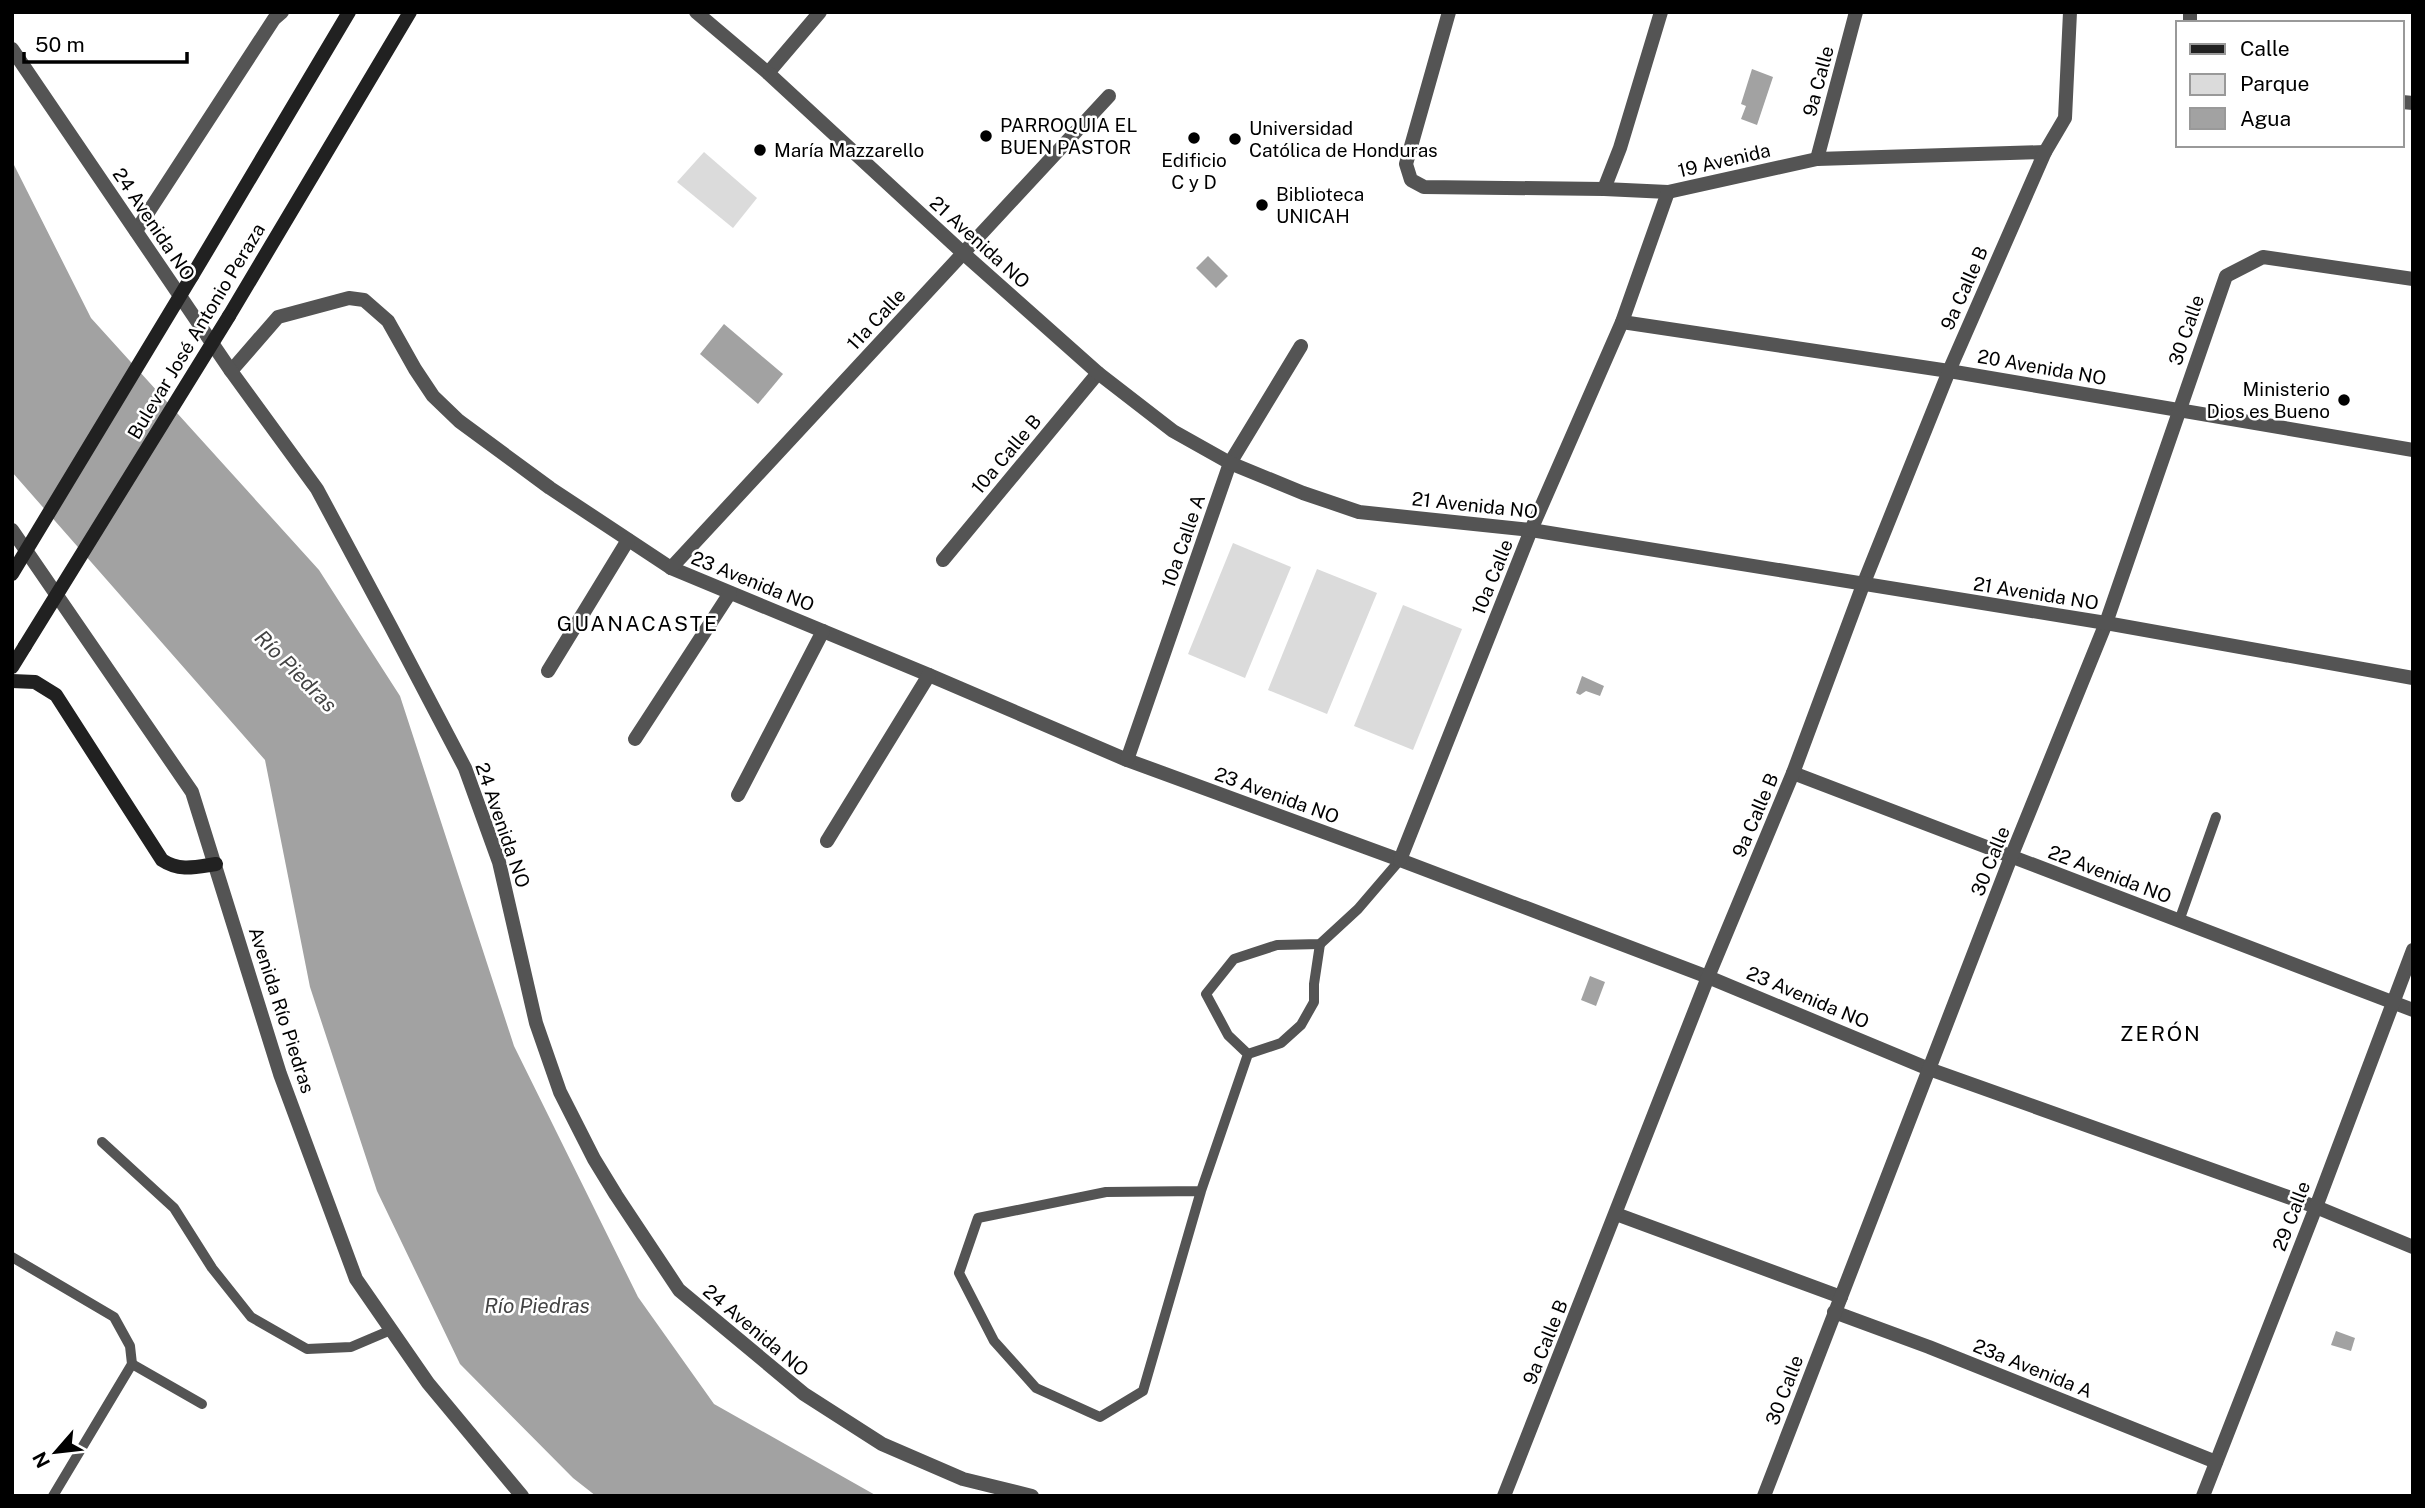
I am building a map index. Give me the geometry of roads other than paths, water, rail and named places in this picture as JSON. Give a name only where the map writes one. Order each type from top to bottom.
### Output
[{"type":"main road","name":"Bulevar José Antonio Peraza","points":[[12,574],[349,12]]},
{"type":"main road","name":"Bulevar José Antonio Peraza","points":[[12,667],[229,316],[410,12]]},
{"type":"main road","points":[[12,681],[35,682],[56,695],[162,860],[177,868],[186,869],[216,864]]},
{"type":"street","points":[[136,231],[274,19],[282,12]]},
{"type":"street","name":"21 Avenida NO","points":[[696,12],[768,73],[1098,373],[1173,431],[1230,463],[1304,493],[1359,512],[1531,530],[2106,623],[2413,678]]},
{"type":"street","points":[[768,73],[820,12]]},
{"type":"street","name":"19 Avenida","points":[[1449,12],[1406,164],[1411,180],[1423,187],[1668,192],[1817,159],[2045,152]]},
{"type":"street","points":[[1604,189],[1661,12]]},
{"type":"street","name":"9a Calle","points":[[1817,159],[1856,12]]},
{"type":"street","name":"9a Calle B","points":[[1504,1496],[1708,977],[1793,773],[1863,585],[1949,371],[2045,152],[2065,118],[2070,12]]},
{"type":"street","name":"24 Avenida NO","points":[[12,49],[231,371],[317,489],[465,768],[499,862],[536,1023],[560,1092],[616,1195],[678,1290],[804,1394],[882,1444],[963,1479],[1032,1496]]},
{"type":"street","name":"11a Calle","points":[[671,568],[1109,96]]},
{"type":"street","name":"10a Calle","points":[[1399,860],[1531,530],[1622,322],[1668,192]]},
{"type":"street","name":"30 Calle","points":[[1764,1496],[2011,858],[2106,623],[2225,276],[2263,257],[2413,279]]},
{"type":"street","name":"23 Avenida NO","points":[[231,371],[278,317],[349,298],[364,300],[388,321],[433,396],[458,421],[530,474],[671,568],[1127,760],[1708,977],[1929,1069],[2316,1207],[2413,1247]]},
{"type":"street","name":"20 Avenida NO","points":[[1622,322],[1949,371],[2413,450]]},
{"type":"street","name":"10a Calle A","points":[[1127,760],[1230,463],[1301,346]]},
{"type":"street","name":"10a Calle B","points":[[943,560],[1098,373]]},
{"type":"street","name":"Avenida Río Piedras","points":[[12,530],[192,792],[280,1074],[356,1279],[428,1383],[523,1496]]},
{"type":"street","points":[[548,671],[628,540]]},
{"type":"street","points":[[635,739],[730,593]]},
{"type":"street","points":[[738,794],[823,631]]},
{"type":"street","points":[[827,841],[929,675]]},
{"type":"street","name":"22 Avenida NO","points":[[1793,773],[2413,1010]]},
{"type":"street","name":"29 Calle","points":[[2203,1496],[2413,950]]},
{"type":"street","points":[[1616,1214],[1841,1297]]},
{"type":"street","name":"23a Avenida A","points":[[1835,1312],[2216,1462]]},
{"type":"lane","points":[[2179,921],[2216,817]]},
{"type":"lane","points":[[1248,1054],[1281,1043],[1301,1025],[1314,1002],[1320,944],[1358,909],[1399,860]]},
{"type":"lane","points":[[1248,1054],[1228,1035],[1206,993],[1234,960],[1277,945],[1320,944]]},
{"type":"lane","points":[[1201,1191],[1106,1192],[978,1218],[959,1273],[994,1341],[1036,1388],[1100,1417],[1143,1391],[1201,1191],[1248,1054]]},
{"type":"lane","points":[[102,1142],[174,1208],[212,1268],[251,1317],[307,1349],[351,1347],[391,1330]]},
{"type":"lane","points":[[12,1257],[114,1317],[130,1346],[132,1364],[53,1496]]},
{"type":"lane","points":[[132,1364],[202,1404]]},
{"type":"water","points":[[1752,69],[1773,77],[1757,125],[1741,119],[1746,106],[1741,104]]},
{"type":"water","name":"Río Piedras","points":[[12,161],[91,318],[319,570],[400,696],[514,1046],[638,1297],[714,1404],[877,1496],[596,1496],[573,1478],[460,1364],[377,1191],[310,987],[265,760],[12,472]]},
{"type":"water","points":[[1208,256],[1228,276],[1216,288],[1196,268]]},
{"type":"water","points":[[724,324],[783,374],[758,404],[700,354]]},
{"type":"water","points":[[1582,676],[1604,686],[1600,696],[1586,691],[1580,695],[1576,693]]},
{"type":"water","points":[[1590,976],[1605,982],[1596,1006],[1581,1000]]},
{"type":"water","points":[[2336,1331],[2355,1338],[2351,1351],[2331,1345]]},
{"type":"place","name":"PARROQUIA EL BUEN PASTOR","points":[[986,136]]},
{"type":"place","name":"Edificio C y D","points":[[1194,138]]},
{"type":"place","name":"Universidad Católica de Honduras","points":[[1235,139]]},
{"type":"place","name":"María Mazzarello","points":[[760,150]]},
{"type":"place","name":"Biblioteca UNICAH","points":[[1262,205]]},
{"type":"place","name":"Ministerio Dios es Bueno","points":[[2344,400]]},
{"type":"district","name":"GUANACASTE","points":[[638,623]]},
{"type":"district","name":"ZERÓN","points":[[2161,1033]]}]
